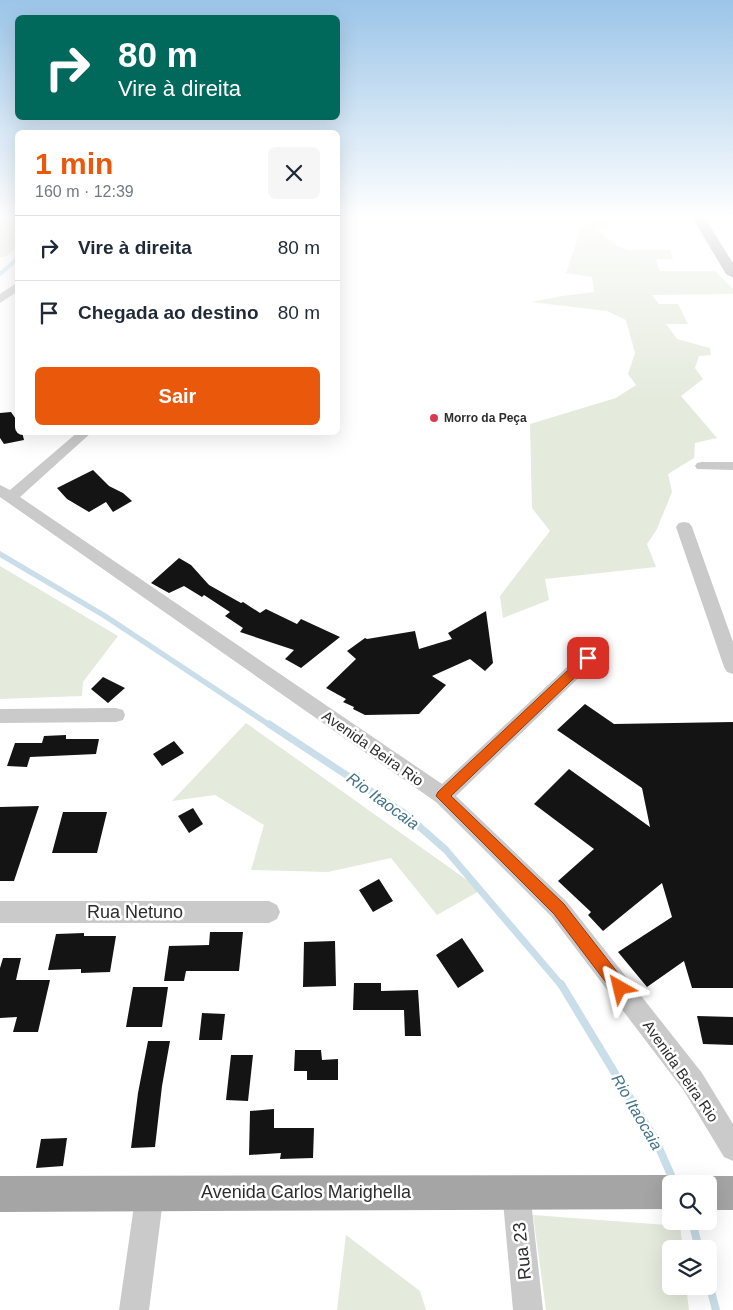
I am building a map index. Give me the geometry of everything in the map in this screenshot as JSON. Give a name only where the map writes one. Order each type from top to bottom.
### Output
[{"type":"main road","name":"Avenida Carlos Marighella","points":[[0,1194],[150,1192],[662,1192]]},
{"type":"street","points":[[0,300],[15,288]]},
{"type":"street","points":[[5,494],[56,460],[83,435]]},
{"type":"street","points":[[702,466],[733,466]]},
{"type":"street","name":"Avenida Beira Rio","points":[[5,494],[443,796],[559,909],[692,1082],[733,1148]]},
{"type":"street","points":[[684,527],[733,667]]},
{"type":"street","points":[[443,796],[588,658]]},
{"type":"street","points":[[0,716],[116,715]]},
{"type":"street","name":"Rua Netuno","points":[[0,912],[269,912]]},
{"type":"street","points":[[134,1310],[150,1192]]},
{"type":"street","name":"Rua 23","points":[[516,1192],[528,1310]]},
{"type":"shaded area","points":[[592,278],[722,278],[733,289],[733,294],[652,295],[659,304],[678,304],[688,324],[666,324],[677,339],[710,348],[711,355],[699,356],[695,368],[703,379],[681,396],[717,438],[695,443],[694,458],[668,474],[672,492],[657,529],[647,544],[656,567],[545,579],[549,600],[503,618],[500,596],[550,531],[532,508],[530,424],[616,398],[636,385],[628,374],[635,353],[626,320],[607,311],[531,302],[594,292]]},
{"type":"shaded area","points":[[0,566],[118,636],[83,682],[82,696],[0,699]]},
{"type":"shaded area","points":[[246,723],[481,890],[437,915],[391,858],[328,872],[251,870],[264,825],[215,795],[172,801]]},
{"type":"shaded area","points":[[533,1215],[662,1225],[662,1230],[681,1230],[682,1240],[662,1240],[662,1295],[687,1295],[689,1310],[546,1310]]},
{"type":"shaded area","points":[[346,1235],[420,1291],[426,1310],[337,1310]]},
{"type":"building","points":[[11,412],[15,418],[15,435],[23,435],[24,440],[4,444],[0,438],[0,413]]},
{"type":"building","points":[[93,470],[109,486],[123,493],[132,501],[113,512],[106,502],[89,512],[67,499],[57,488]]},
{"type":"building","points":[[179,558],[191,565],[209,585],[260,613],[266,609],[297,624],[301,619],[340,637],[301,668],[285,659],[294,650],[240,632],[243,628],[225,616],[230,612],[204,595],[202,597],[184,586],[169,593],[151,583]]},
{"type":"building","points":[[486,611],[493,663],[485,671],[470,659],[432,676],[446,685],[419,714],[365,715],[343,702],[346,699],[326,688],[356,659],[347,651],[365,638],[415,631],[419,649],[452,639],[448,633]]},
{"type":"building","points":[[103,677],[125,688],[108,703],[91,689]]},
{"type":"building","points":[[585,704],[614,724],[733,722],[733,988],[692,988],[684,961],[647,987],[618,952],[672,917],[662,883],[603,931],[588,915],[591,912],[558,881],[594,849],[534,804],[569,769],[650,827],[642,788],[557,730]]},
{"type":"building","points":[[66,735],[66,739],[99,739],[96,754],[30,757],[27,767],[7,766],[15,743],[42,743],[44,736]]},
{"type":"building","points":[[174,741],[184,753],[162,766],[153,754]]},
{"type":"building","points":[[39,806],[14,881],[0,881],[0,807]]},
{"type":"building","points":[[193,808],[203,824],[189,833],[178,816]]},
{"type":"building","points":[[63,812],[107,812],[97,853],[52,853]]},
{"type":"building","points":[[379,879],[393,901],[373,912],[359,890]]},
{"type":"building","points":[[210,932],[243,932],[239,971],[186,971],[184,981],[164,981],[169,946],[209,945]]},
{"type":"building","points":[[84,933],[84,936],[116,936],[110,972],[81,973],[81,969],[48,970],[56,934]]},
{"type":"building","points":[[462,938],[484,971],[458,988],[436,955]]},
{"type":"building","points":[[335,941],[336,986],[303,987],[304,942]]},
{"type":"building","points":[[3,958],[21,958],[16,980],[50,980],[38,1032],[13,1032],[17,1017],[0,1018],[0,968]]},
{"type":"building","points":[[354,983],[381,983],[381,991],[418,990],[421,1036],[405,1036],[404,1010],[353,1010]]},
{"type":"building","points":[[133,987],[168,987],[162,1027],[126,1027]]},
{"type":"building","points":[[202,1013],[225,1014],[222,1040],[199,1040]]},
{"type":"building","points":[[697,1016],[733,1017],[733,1045],[703,1044]]},
{"type":"building","points":[[148,1041],[170,1041],[162,1086],[155,1147],[131,1148],[138,1093]]},
{"type":"building","points":[[295,1050],[321,1050],[322,1060],[338,1059],[338,1080],[307,1080],[307,1071],[294,1071]]},
{"type":"building","points":[[231,1055],[253,1055],[248,1101],[226,1100]]},
{"type":"building","points":[[274,1109],[274,1128],[314,1128],[313,1158],[280,1159],[281,1153],[249,1155],[250,1111]]},
{"type":"building","points":[[67,1138],[63,1166],[36,1168],[41,1139]]},
{"type":"waterway","name":"Rio Itaocaia","points":[[0,554],[105,616],[271,726]]},
{"type":"waterway","name":"Rio Itaocaia","points":[[269,724],[404,813],[446,850],[562,986]]},
{"type":"waterway","name":"Rio Itaocaia","points":[[561,984],[656,1141],[671,1175]]},
{"type":"waterway","name":"Rio Itaocaia","points":[[694,1230],[697,1240]]},
{"type":"waterway","name":"Rio Itaocaia","points":[[712,1295],[716,1310]]},
{"type":"place","name":"Morro da Peça","points":[[434,418]]},
{"type":"route","points":[[588,658],[443,796],[559,909],[620,988]]}]
